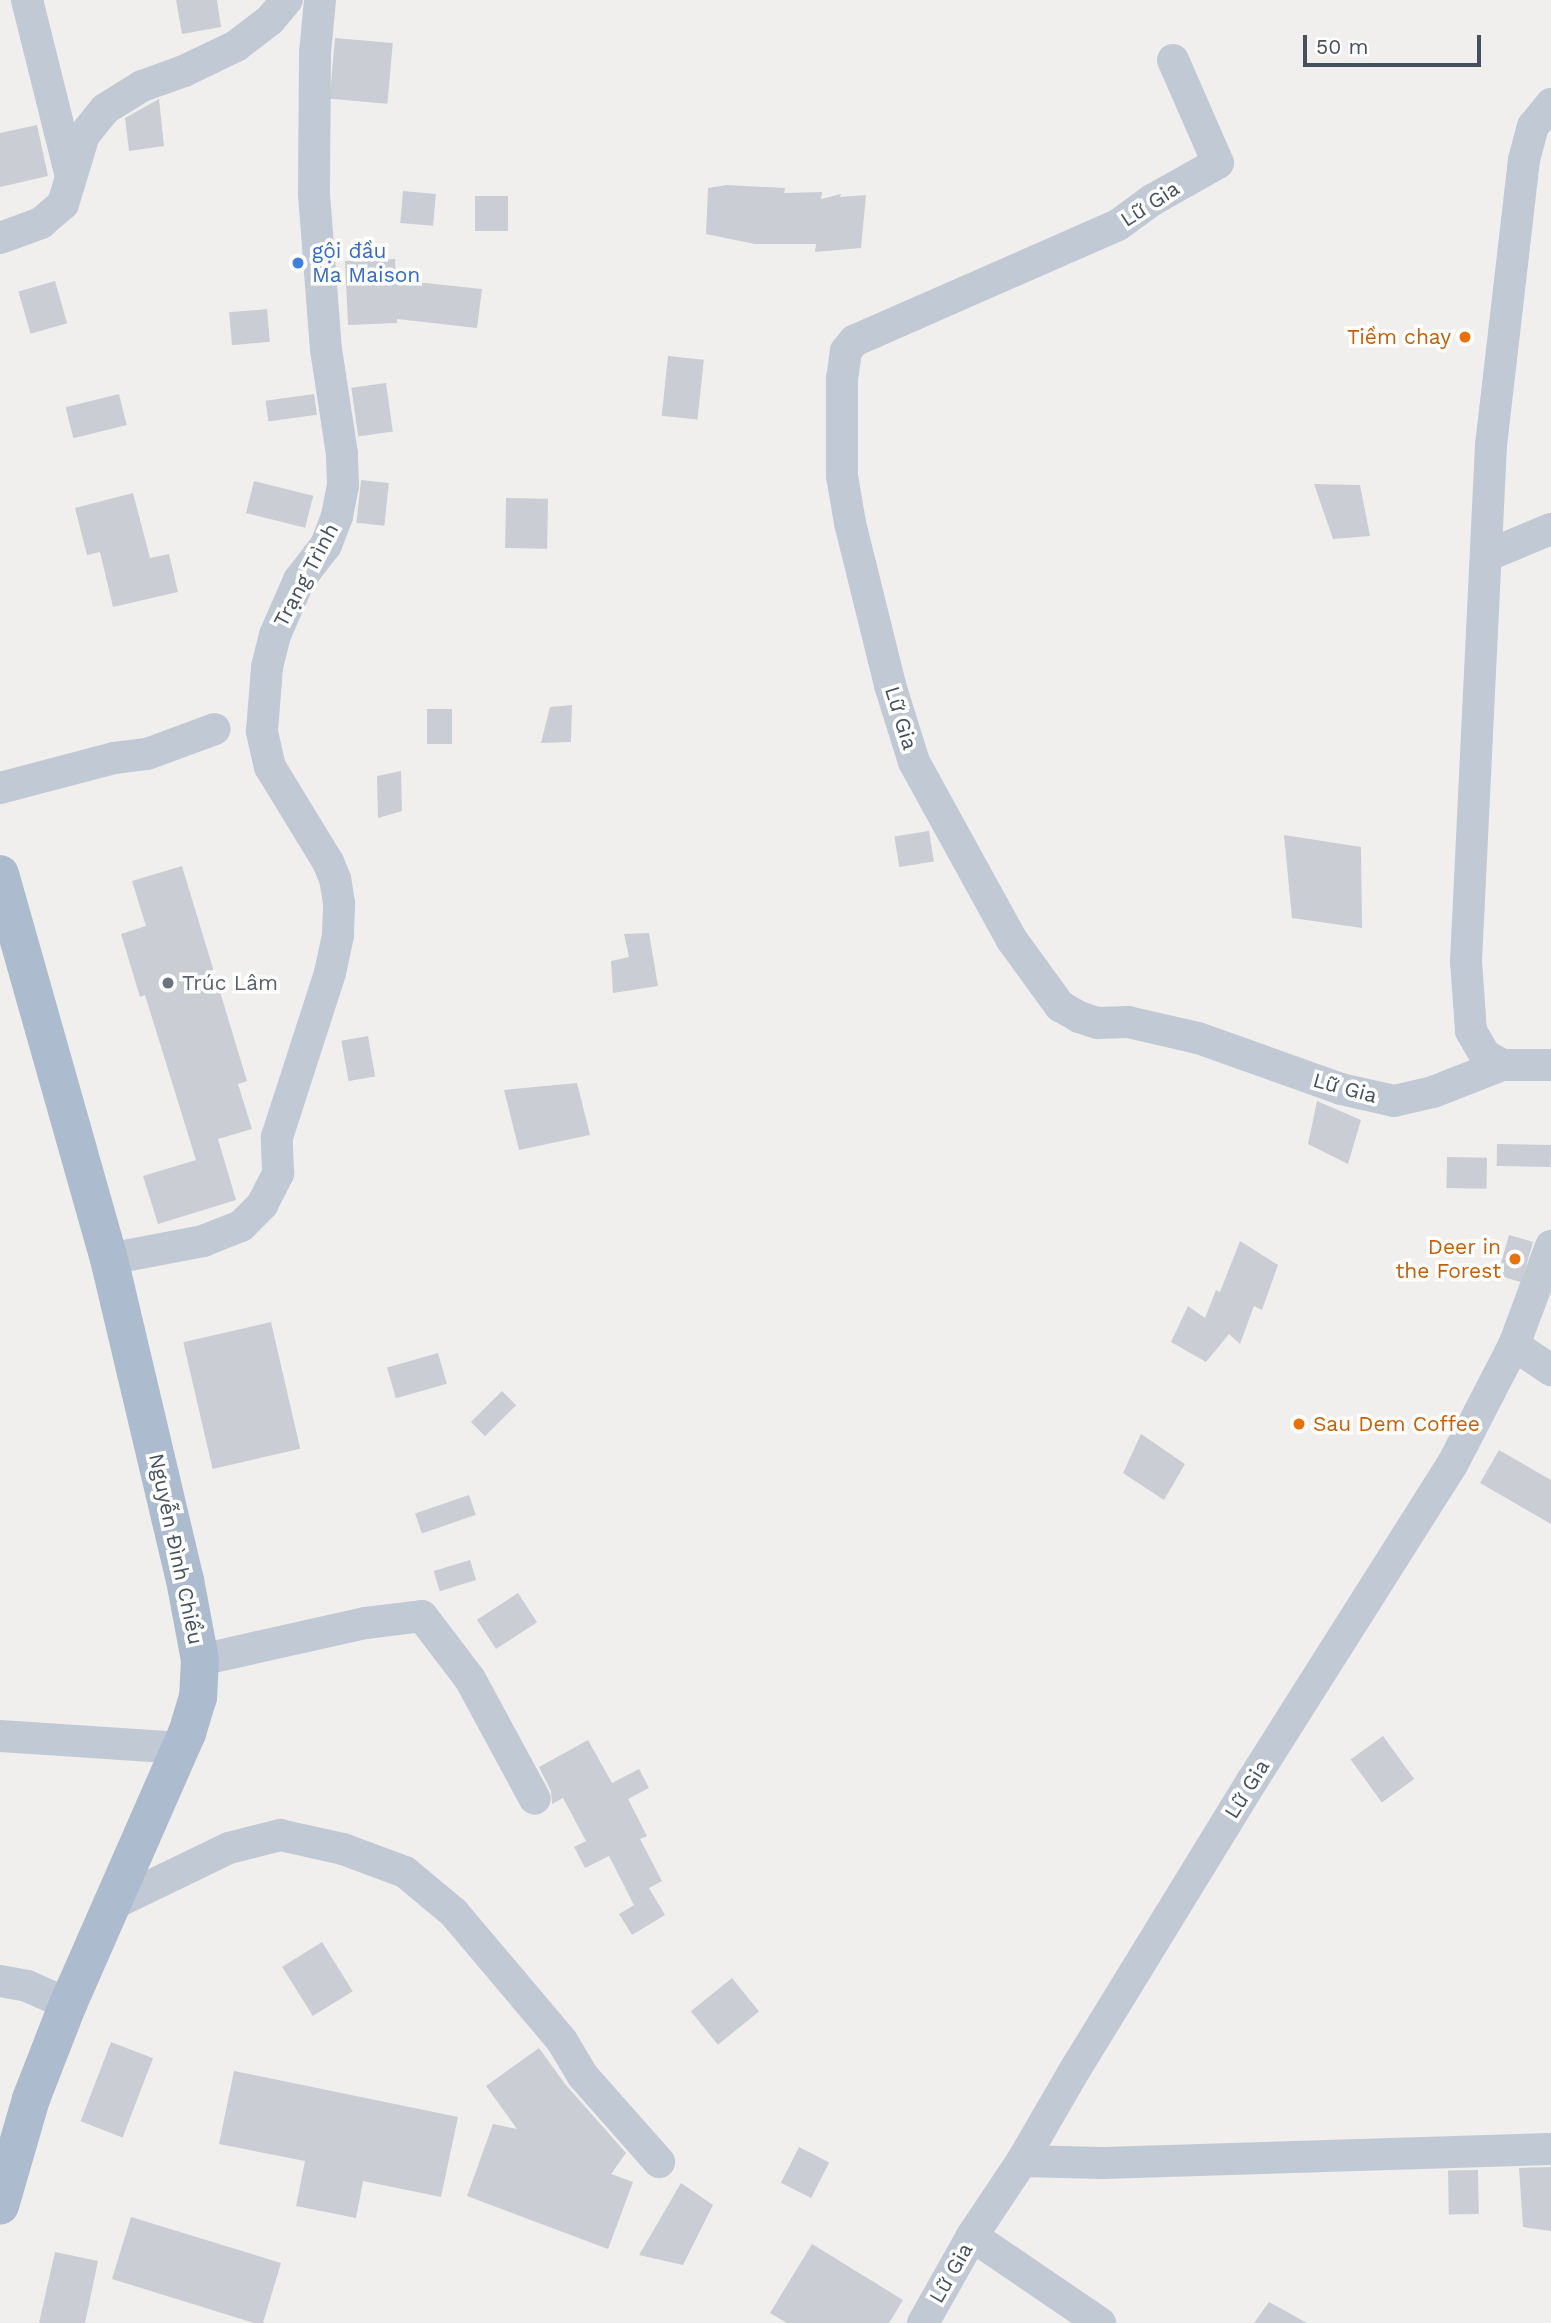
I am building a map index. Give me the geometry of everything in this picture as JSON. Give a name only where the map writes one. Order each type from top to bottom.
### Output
[{"type":"main road","name":"Nguyễn Đình Chiểu","points":[[0,874],[109,1259],[185,1580],[200,1660],[198,1697],[182,1748],[68,2004],[32,2099],[0,2206]]},
{"type":"street","points":[[27,0],[71,177]]},
{"type":"street","points":[[0,238],[41,223],[63,204],[84,135],[105,109],[142,86],[184,71],[236,46],[270,20],[287,0]]},
{"type":"street","name":"Trạng Trình","points":[[109,1259],[203,1241],[241,1226],[262,1205],[278,1173],[277,1138],[330,974],[338,935],[339,903],[335,879],[328,862],[270,767],[262,731],[267,667],[275,635],[299,580],[326,545],[337,516],[343,485],[342,454],[326,350],[316,217],[315,53],[320,0]]},
{"type":"street","name":"Lữ Gia","points":[[1173,60],[1218,163],[1152,200],[1118,225],[854,341],[846,351],[842,378],[842,476],[890,685],[914,762],[1012,940],[1060,1006],[1079,1017],[1098,1023],[1128,1022],[1198,1038],[1341,1089],[1394,1101],[1433,1092],[1502,1065],[1551,1065]]},
{"type":"street","points":[[1502,1065],[1485,1055],[1476,1044],[1471,1031],[1466,961],[1491,445],[1524,160],[1533,127],[1551,104]]},
{"type":"street","points":[[1486,555],[1551,529]]},
{"type":"street","points":[[0,788],[114,758],[147,754],[215,729]]},
{"type":"street","name":"Lữ Gia","points":[[923,2323],[972,2236],[1022,2161],[1076,2068],[1312,1684],[1452,1465],[1514,1345],[1551,1246]]},
{"type":"street","points":[[1514,1345],[1551,1370]]},
{"type":"street","points":[[200,1660],[377,1621],[422,1616],[470,1679],[535,1799]]},
{"type":"street","points":[[0,1736],[182,1748]]},
{"type":"street","points":[[113,1904],[229,1847],[280,1835],[343,1849],[405,1872],[454,1913],[562,2041],[583,2076],[659,2162]]},
{"type":"street","points":[[0,1981],[27,1986],[68,2004]]},
{"type":"street","points":[[1022,2161],[1103,2162],[1551,2149]]},
{"type":"street","points":[[972,2236],[1100,2323]]},
{"type":"building","points":[[176,0],[217,0],[221,27],[182,34]]},
{"type":"building","points":[[335,38],[393,43],[387,104],[330,99]]},
{"type":"building","points":[[159,99],[164,146],[129,151],[125,118]]},
{"type":"building","points":[[37,125],[48,176],[0,187],[0,133]]},
{"type":"building","points":[[727,185],[785,188],[784,193],[822,192],[821,199],[841,194],[840,197],[866,195],[861,248],[815,252],[816,244],[755,244],[706,234],[708,188]]},
{"type":"building","points":[[403,191],[436,194],[433,226],[400,223]]},
{"type":"building","points":[[475,196],[508,196],[508,231],[475,231]]},
{"type":"building","points":[[395,259],[396,280],[482,289],[477,328],[397,319],[397,323],[348,325],[345,261]]},
{"type":"building","points":[[55,281],[67,323],[31,334],[18,291]]},
{"type":"building","points":[[267,309],[270,342],[232,345],[229,312]]},
{"type":"building","points":[[668,356],[704,360],[698,419],[662,416]]},
{"type":"building","points":[[386,383],[393,432],[358,436],[351,388]]},
{"type":"building","points":[[119,394],[127,425],[73,438],[66,407]]},
{"type":"building","points":[[314,394],[317,415],[268,422],[265,401]]},
{"type":"building","points":[[361,480],[389,483],[384,526],[357,523]]},
{"type":"building","points":[[254,481],[313,496],[305,528],[246,513]]},
{"type":"building","points":[[1314,484],[1360,485],[1370,536],[1333,539]]},
{"type":"building","points":[[133,493],[150,558],[169,554],[178,592],[113,607],[100,552],[87,555],[75,508]]},
{"type":"building","points":[[506,498],[548,499],[547,549],[505,548]]},
{"type":"building","points":[[572,705],[571,742],[541,743],[550,707]]},
{"type":"building","points":[[427,709],[452,709],[452,744],[427,744]]},
{"type":"building","points":[[401,771],[402,811],[378,818],[377,776]]},
{"type":"building","points":[[929,831],[934,862],[899,867],[894,836]]},
{"type":"building","points":[[1284,835],[1361,847],[1362,928],[1292,918]]},
{"type":"building","points":[[182,866],[247,1081],[238,1084],[252,1129],[218,1139],[236,1200],[158,1224],[143,1176],[196,1160],[145,995],[140,997],[121,934],[146,926],[132,881]]},
{"type":"building","points":[[649,933],[658,986],[613,993],[611,961],[629,957],[624,934]]},
{"type":"building","points":[[368,1036],[375,1076],[349,1081],[341,1041]]},
{"type":"building","points":[[577,1083],[590,1135],[519,1150],[504,1090]]},
{"type":"building","points":[[1317,1101],[1361,1120],[1348,1164],[1308,1144]]},
{"type":"building","points":[[1497,1144],[1551,1145],[1551,1167],[1497,1166]]},
{"type":"building","points":[[1447,1157],[1487,1158],[1486,1189],[1446,1188]]},
{"type":"building","name":"Deer in the Forest","points":[[1509,1235],[1533,1242],[1521,1282],[1497,1275]]},
{"type":"building","points":[[1240,1241],[1278,1265],[1262,1310],[1254,1306],[1240,1344],[1229,1334],[1206,1362],[1171,1342],[1188,1306],[1205,1318],[1216,1290],[1220,1292]]},
{"type":"building","points":[[271,1322],[300,1449],[213,1469],[183,1342]]},
{"type":"building","points":[[438,1353],[447,1384],[396,1398],[387,1368]]},
{"type":"building","points":[[502,1391],[516,1405],[485,1436],[471,1422]]},
{"type":"building","points":[[1141,1434],[1185,1464],[1164,1500],[1123,1473]]},
{"type":"building","points":[[1499,1450],[1551,1480],[1551,1524],[1480,1483]]},
{"type":"building","points":[[469,1495],[476,1515],[422,1533],[415,1514]]},
{"type":"building","points":[[470,1560],[476,1580],[440,1591],[434,1571]]},
{"type":"building","points":[[518,1593],[537,1622],[496,1649],[477,1620]]},
{"type":"building","points":[[1383,1736],[1414,1779],[1382,1802],[1351,1760]]},
{"type":"building","points":[[588,1740],[612,1783],[639,1769],[649,1788],[628,1799],[647,1836],[640,1839],[662,1881],[649,1888],[665,1915],[632,1935],[619,1914],[634,1905],[609,1856],[585,1868],[574,1847],[586,1841],[563,1798],[552,1804],[551,1791],[539,1767]]},
{"type":"building","points":[[322,1942],[353,1991],[313,2016],[282,1967]]},
{"type":"building","points":[[732,1978],[759,2011],[718,2045],[691,2011]]},
{"type":"building","points":[[111,2042],[153,2058],[123,2137],[81,2121]]},
{"type":"building","points":[[539,2048],[565,2084],[626,2153],[611,2174],[633,2182],[608,2249],[467,2196],[493,2124],[517,2129],[486,2086]]},
{"type":"building","points":[[234,2071],[458,2117],[441,2197],[363,2181],[356,2218],[296,2206],[305,2161],[219,2144]]},
{"type":"building","points":[[799,2147],[829,2162],[811,2198],[781,2183]]},
{"type":"building","points":[[1551,2167],[1551,2231],[1523,2227],[1519,2168]]},
{"type":"building","points":[[1478,2170],[1479,2214],[1449,2215],[1448,2171]]},
{"type":"building","points":[[681,2183],[713,2205],[683,2265],[639,2255]]},
{"type":"building","points":[[131,2217],[281,2263],[263,2323],[254,2323],[112,2279]]},
{"type":"building","points":[[812,2244],[903,2300],[889,2323],[787,2323],[770,2313]]},
{"type":"building","points":[[55,2252],[98,2261],[85,2323],[39,2323]]},
{"type":"building","points":[[1269,2302],[1307,2323],[1254,2323]]},
{"type":"place","name":"gội đầu Ma Maison","points":[[298,263]]},
{"type":"place","name":"Tiềm chay","points":[[1465,337]]},
{"type":"place","name":"Trúc Lâm","points":[[168,983]]},
{"type":"place","name":"Deer in the Forest","points":[[1515,1259]]},
{"type":"place","name":"Sau Dem Coffee","points":[[1299,1424]]}]
